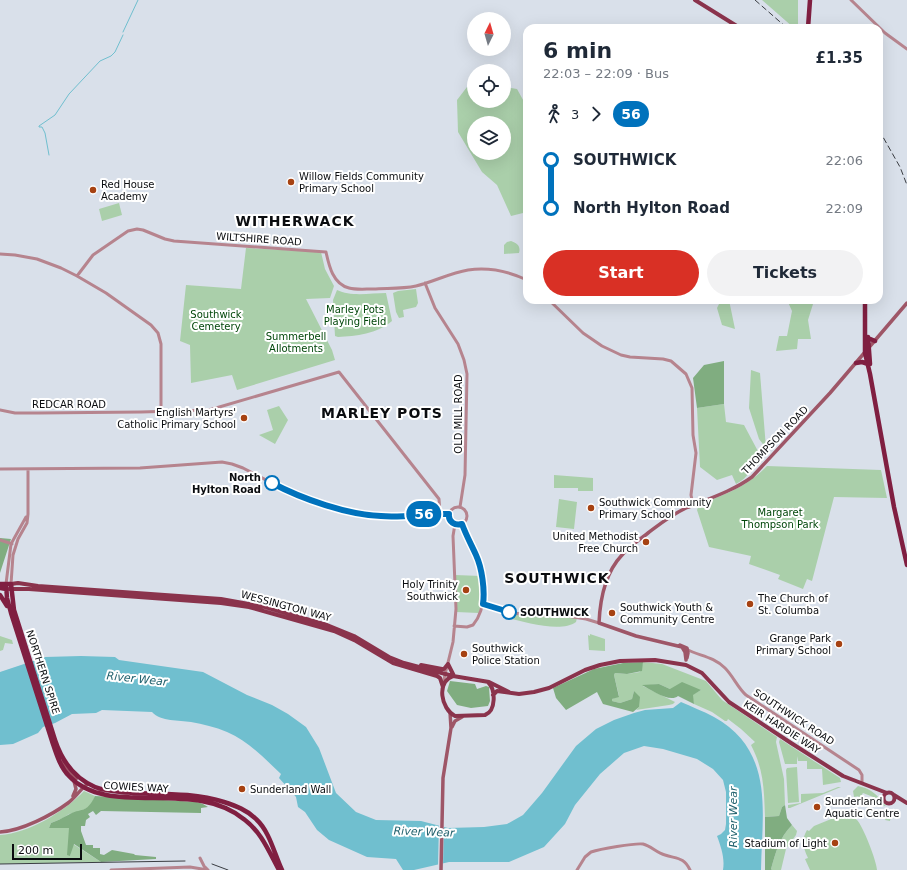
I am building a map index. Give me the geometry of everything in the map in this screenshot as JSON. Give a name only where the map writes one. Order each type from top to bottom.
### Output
[{"type":"highway","points":[[808,24],[810,0]]},
{"type":"highway","points":[[865,304],[865,353],[894,507],[907,565]]},
{"type":"highway","points":[[866,322],[870,374]]},
{"type":"highway","points":[[868,338],[875,341]]},
{"type":"highway","points":[[856,363],[862,362],[868,364]]},
{"type":"highway","name":"WESSINGTON WAY","points":[[0,584],[8,586]]},
{"type":"highway","points":[[8,586],[12,612]]},
{"type":"highway","name":"WESSINGTON WAY","points":[[0,588],[8,586]]},
{"type":"highway","points":[[0,595],[12,612]]},
{"type":"highway","name":"NORTHERN SPIRE","points":[[12,612],[53,740]]},
{"type":"highway","name":"COWIES WAY","points":[[53,740],[62,758],[71,770],[88,784],[104,790],[118,792],[184,795],[215,799],[223,804]]},
{"type":"highway","name":"COWIES WAY","points":[[53,740],[62,767],[83,788],[98,794],[109,796],[188,799],[223,804]]},
{"type":"highway","points":[[223,804],[255,828],[265,843],[279,870]]},
{"type":"highway","points":[[223,804],[240,808],[253,816],[259,822],[269,838],[282,870]]},
{"type":"main road","points":[[695,0],[734,24]]},
{"type":"main road","name":"THOMPSON ROAD","points":[[599,623],[603,593],[618,559],[666,519],[693,505],[743,483],[752,477],[865,353],[907,303]]},
{"type":"main road","name":"WESSINGTON WAY","points":[[8,586],[18,583],[38,586],[222,599],[250,604],[339,629],[360,639],[394,659],[413,666],[454,676],[486,681],[493,683],[509,692]]},
{"type":"main road","name":"WESSINGTON WAY","points":[[8,586],[29,589],[169,598],[249,607],[317,625],[342,634],[393,663],[437,676],[440,678],[443,687]]},
{"type":"main road","points":[[599,623],[636,636],[685,648]]},
{"type":"main road","points":[[685,648],[686,663]]},
{"type":"main road","points":[[685,648],[686,663]]},
{"type":"main road","name":"KEIR HARDIE WAY","points":[[509,692],[526,694],[541,690],[558,684],[585,670],[610,662],[647,660],[686,663],[702,673],[729,702],[843,776],[878,791]]},
{"type":"main road","points":[[413,666],[426,666],[444,669],[448,664],[454,676],[448,678],[442,692],[443,699],[450,712],[455,716],[485,715],[489,713],[492,709],[493,688],[490,683],[486,681]]},
{"type":"main road","points":[[493,695],[497,691],[509,692]]},
{"type":"main road","points":[[441,870],[443,778],[451,728],[450,712]]},
{"type":"main road","points":[[451,728],[455,720],[465,716]]},
{"type":"main road","points":[[62,758],[67,769],[83,784],[83,788]]},
{"type":"main road","points":[[66,804],[75,794],[76,785],[74,780]]},
{"type":"main road","points":[[0,832],[22,827],[49,814],[66,804],[88,784]]},
{"type":"main road","points":[[878,791],[891,793],[907,803]]},
{"type":"main road","points":[[878,791],[888,803],[902,800]]},
{"type":"main road","points":[[884,799],[886,793]]},
{"type":"main road","points":[[894,795],[894,801]]},
{"type":"street","points":[[851,0],[876,24]]},
{"type":"street","points":[[883,31],[907,49]]},
{"type":"street","name":"WILTSHIRE ROAD","points":[[77,276],[92,255],[128,232],[137,229],[165,239],[326,252],[332,273],[338,282],[349,288],[406,288],[425,283]]},
{"type":"street","points":[[0,254],[37,259],[61,268],[98,289],[151,325],[158,333],[161,344],[161,411]]},
{"type":"street","points":[[425,283],[469,270],[490,269],[503,271],[523,278]]},
{"type":"street","name":"OLD MILL ROAD","points":[[425,283],[435,308],[458,344],[467,374],[466,468],[460,507]]},
{"type":"street","points":[[553,304],[583,333],[602,346],[630,358],[663,359],[671,362],[686,374],[692,388],[693,435],[696,453],[691,495],[693,505]]},
{"type":"street","name":"REDCAR ROAD","points":[[0,410],[27,413],[209,410],[339,372],[439,499],[440,513]]},
{"type":"street","points":[[0,469],[140,468],[222,462],[243,468],[293,494],[338,508],[382,516],[440,513],[449,514]]},
{"type":"street","points":[[8,586],[16,546],[27,524],[28,469]]},
{"type":"street","points":[[454,507],[462,508],[466,513],[466,519],[462,524],[455,524],[450,521],[449,514],[454,507]]},
{"type":"street","points":[[8,586],[11,544],[28,514]]},
{"type":"street","points":[[443,687],[456,609],[453,536],[455,524]]},
{"type":"street","points":[[454,626],[467,627],[473,625],[483,604],[484,586],[477,556],[467,538],[462,524]]},
{"type":"street","points":[[0,540],[16,546]]},
{"type":"street","points":[[483,604],[509,612],[552,615],[599,623]]},
{"type":"street","name":"SOUTHWICK ROAD","points":[[685,648],[717,662],[734,679],[746,695],[861,771],[862,783]]},
{"type":"street","points":[[577,870],[585,857],[591,852],[642,844],[659,853],[681,860],[687,864],[690,870]]},
{"type":"street","points":[[200,858],[204,866],[209,870]]},
{"type":"street","points":[[111,870],[197,868],[209,870]]},
{"type":"street","points":[[162,869],[169,870]]},
{"type":"green space","points":[[762,0],[798,0],[798,24],[789,24]]},
{"type":"green space","points":[[467,87],[467,108],[511,108],[511,88],[517,89],[523,100],[523,213],[511,216],[497,185],[482,172],[475,160],[511,160],[511,116],[467,116],[467,147],[458,132],[457,100]]},
{"type":"green space","points":[[119,203],[122,215],[102,221],[99,209]]},
{"type":"green space","points":[[511,241],[518,245],[519,253],[504,254],[504,245]]},
{"type":"green space","points":[[246,248],[321,252],[325,269],[334,286],[330,298],[306,299],[332,350],[335,360],[237,390],[232,375],[191,383],[190,345],[180,341],[186,285],[241,289]]},
{"type":"green space","points":[[416,289],[418,303],[416,307],[403,310],[404,317],[399,318],[396,312],[393,293]]},
{"type":"green space","name":"Marley Pots Playing Field","points":[[337,290],[355,294],[386,293],[392,321],[380,329],[366,334],[345,337],[335,336],[333,300]]},
{"type":"green space","points":[[719,304],[730,304],[735,329],[722,325],[717,308]]},
{"type":"green space","points":[[789,304],[813,304],[808,320],[811,339],[798,339],[797,349],[776,351],[779,336],[787,336],[792,311]]},
{"type":"green space","points":[[724,361],[724,404],[697,408],[693,378],[704,365]]},
{"type":"green space","points":[[751,370],[760,373],[766,448],[759,439],[749,408]]},
{"type":"green space","points":[[724,404],[726,422],[744,425],[760,455],[753,468],[740,482],[736,484],[732,475],[717,480],[700,467],[697,408]]},
{"type":"green space","points":[[279,406],[288,420],[275,444],[259,435],[273,430],[267,410]]},
{"type":"green space","name":"Margaret Thompson Park","points":[[767,466],[881,470],[887,498],[834,497],[812,581],[807,579],[803,589],[778,579],[780,575],[749,564],[751,556],[709,547],[697,510],[699,505],[727,493],[751,480]]},
{"type":"green space","points":[[554,475],[593,478],[593,491],[578,491],[578,488],[554,488]]},
{"type":"green space","points":[[559,499],[577,502],[574,529],[556,527]]},
{"type":"green space","points":[[0,538],[11,539],[0,573]]},
{"type":"green space","name":"Holy Trinity Southwick","points":[[455,575],[481,576],[483,604],[479,613],[456,612]]},
{"type":"green space","points":[[509,612],[577,618],[576,622],[569,625],[552,627],[508,618]]},
{"type":"green space","points":[[590,634],[605,639],[605,651],[589,650],[588,635],[590,636]]},
{"type":"green space","points":[[0,636],[12,640],[13,644],[5,643],[3,650],[0,651]]},
{"type":"green space","points":[[643,662],[662,664],[706,681],[722,700],[777,737],[776,742],[784,779],[785,805],[782,807],[779,816],[765,817],[764,789],[761,772],[759,763],[751,745],[755,742],[728,719],[725,721],[712,712],[694,704],[692,695],[701,690],[670,689],[659,684],[643,686],[675,702],[669,705],[636,710],[639,707],[634,691],[632,699],[620,703],[612,701],[612,699],[619,696],[614,675],[615,673],[627,674],[640,672]]},
{"type":"green space","points":[[643,662],[642,671],[627,674],[615,673],[614,675],[619,697],[612,699],[612,701],[620,703],[632,699],[634,691],[640,697],[639,707],[633,712],[603,704],[597,692],[566,710],[556,698],[553,688],[594,669],[623,663]]},
{"type":"green space","points":[[450,681],[475,684],[477,689],[486,686],[489,687],[490,701],[488,706],[471,708],[457,705],[447,691]]},
{"type":"green space","points":[[682,682],[701,690],[693,695],[694,704],[678,696],[675,698],[665,697],[642,685],[659,684],[670,689]]},
{"type":"green space","points":[[780,739],[840,778],[841,782],[823,785],[822,769],[807,769],[807,761],[798,761],[797,756],[797,764],[785,764],[779,742]]},
{"type":"green space","points":[[797,767],[799,802],[788,803],[786,770],[787,768]]},
{"type":"green space","points":[[858,786],[872,791],[881,800],[863,793],[861,798],[858,797],[859,796],[854,797],[853,791]]},
{"type":"green space","points":[[841,787],[790,808],[788,808],[788,805],[801,803],[801,794],[823,793]]},
{"type":"green space","points":[[84,791],[95,796],[91,806],[81,811],[69,814],[51,823],[49,828],[69,828],[70,856],[73,844],[101,862],[0,864],[0,835],[34,826],[56,814]]},
{"type":"green space","points":[[95,796],[197,802],[208,807],[201,808],[201,813],[101,811],[96,815],[93,811],[88,814],[90,817],[86,820],[85,826],[81,826],[81,831],[86,845],[93,845],[93,848],[100,848],[100,854],[104,855],[112,850],[135,855],[156,857],[156,859],[101,862],[74,844],[70,856],[67,855],[69,828],[49,828],[51,823],[83,810],[89,806]]},
{"type":"green space","points":[[881,800],[886,806],[880,805]]},
{"type":"green space","points":[[785,805],[787,818],[792,825],[778,846],[771,869],[772,870],[765,870],[765,817],[779,816],[782,807]]},
{"type":"green space","points":[[887,807],[889,810],[890,821],[885,820]]},
{"type":"green space","name":"Stadium of Light","points":[[841,815],[852,817],[860,824],[872,852],[877,870],[810,870],[805,859],[808,858],[803,844],[807,830],[809,831],[814,826]]},
{"type":"green space","points":[[792,825],[797,831],[796,835],[786,849],[781,870],[772,870],[771,869],[778,846]]},
{"type":"water","name":"River Wear","points":[[45,657],[115,657],[119,660],[203,672],[247,695],[272,705],[306,727],[319,748],[336,793],[356,812],[376,820],[421,821],[448,828],[484,827],[507,824],[523,815],[542,793],[576,746],[596,729],[614,720],[634,713],[645,710],[673,708],[681,702],[714,717],[734,731],[747,747],[756,765],[761,784],[763,805],[761,870],[723,870],[723,857],[717,836],[725,830],[726,824],[726,792],[723,780],[713,769],[697,759],[663,749],[644,746],[624,753],[600,774],[575,805],[565,824],[544,847],[509,862],[449,862],[414,870],[403,870],[396,859],[367,857],[329,840],[317,830],[305,812],[298,807],[296,797],[279,778],[281,774],[256,750],[242,740],[214,727],[160,718],[152,712],[102,710],[96,713],[72,714],[55,723],[43,727],[38,733],[13,744],[0,745],[0,672]]},
{"type":"pier","points":[[439,824],[444,825],[443,865],[438,866]]},
{"type":"waterway","points":[[123,32],[138,0]]},
{"type":"waterway","points":[[49,155],[45,133],[42,127],[39,126],[55,115],[69,94],[100,61],[111,56],[115,52],[123,35]]},
{"type":"tram line","points":[[0,864],[185,861]]},
{"type":"tram line","points":[[212,864],[228,870]]},
{"type":"railway","points":[[755,0],[782,24]]},
{"type":"railway","points":[[883,137],[900,167],[907,185]]},
{"type":"bus line","name":"56","points":[[272,483],[293,494],[316,502],[370,515],[449,514],[449,519],[452,523],[457,525],[462,524],[467,538],[477,556],[484,586],[483,604],[509,612]]},
{"type":"place","name":"Willow Fields Community Primary School","points":[[291,182]]},
{"type":"place","name":"Red House Academy","points":[[93,190]]},
{"type":"place","name":"English Martyrs' Catholic Primary School","points":[[244,418]]},
{"type":"place","name":"North Hylton Road","points":[[272,483]]},
{"type":"place","name":"Southwick Community Primary School","points":[[591,508]]},
{"type":"place","name":"United Methodist Free Church","points":[[646,542]]},
{"type":"place","name":"Holy Trinity Southwick","points":[[466,590]]},
{"type":"place","name":"The Church of St. Columba","points":[[750,604]]},
{"type":"place","name":"SOUTHWICK","points":[[509,612]]},
{"type":"place","name":"Southwick Youth & Community Centre","points":[[612,613]]},
{"type":"place","name":"Grange Park Primary School","points":[[839,644]]},
{"type":"place","name":"Southwick Police Station","points":[[464,654]]},
{"type":"place","name":"Sunderland Wall","points":[[242,789]]},
{"type":"place","name":"Sunderland Aquatic Centre","points":[[817,807]]},
{"type":"place","name":"Stadium of Light","points":[[835,843]]},
{"type":"district","name":"WITHERWACK","points":[[295,221]]},
{"type":"district","name":"MARLEY POTS","points":[[382,413]]},
{"type":"district","name":"SOUTHWICK","points":[[557,578]]},
{"type":"park label","name":"Southwick Cemetery","points":[[216,320]]},
{"type":"park label","name":"Summerbell Allotments","points":[[296,342]]}]
